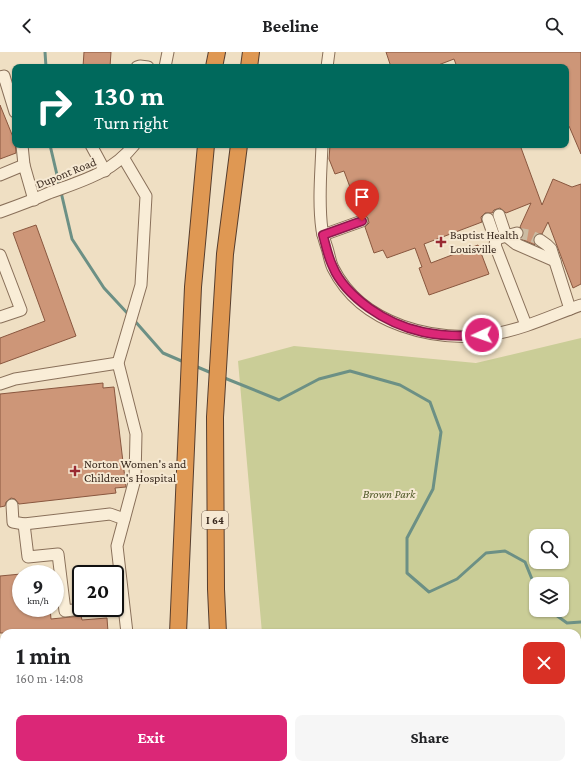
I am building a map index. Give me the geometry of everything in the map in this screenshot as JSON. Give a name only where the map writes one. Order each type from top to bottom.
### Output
[{"type":"highway","points":[[215,64],[217,52]]},
{"type":"highway","points":[[249,64],[251,52]]},
{"type":"highway","points":[[178,629],[193,287],[206,148]]},
{"type":"highway","name":"I 64","points":[[218,629],[216,589],[215,407],[225,254],[239,148]]},
{"type":"highway","points":[[180,578],[186,629]]},
{"type":"street","points":[[166,64],[168,52]]},
{"type":"street","points":[[327,64],[329,52]]},
{"type":"street","points":[[0,77],[4,76],[12,102]]},
{"type":"street","points":[[22,148],[24,165],[34,200]]},
{"type":"street","points":[[93,148],[105,171]]},
{"type":"street","name":"Dupont Road","points":[[0,212],[105,171],[123,157],[131,148]]},
{"type":"street","points":[[322,148],[320,206],[323,235],[332,267],[340,280],[351,293],[362,303],[391,322],[412,330],[452,336],[494,334],[515,329],[576,307],[551,249],[540,240]]},
{"type":"street","points":[[117,565],[116,546],[134,479],[136,434],[118,363],[141,285],[146,196],[123,157]]},
{"type":"street","points":[[0,175],[24,165]]},
{"type":"street","points":[[499,215],[506,236],[516,244],[555,261]]},
{"type":"street","points":[[488,219],[496,242],[495,245],[526,325]]},
{"type":"street","points":[[323,235],[362,221]]},
{"type":"street","points":[[496,242],[496,240],[517,233]]},
{"type":"street","points":[[0,254],[21,310],[0,317]]},
{"type":"street","points":[[0,384],[15,379],[118,363]]},
{"type":"street","points":[[12,505],[13,522],[24,524],[110,514],[124,519]]},
{"type":"street","points":[[24,524],[28,557],[58,554],[65,611],[72,610]]},
{"type":"street","points":[[122,617],[126,629]]},
{"type":"green space","name":"Brown Park","points":[[581,338],[581,629],[262,629],[238,361],[294,346],[476,363]]},
{"type":"building","points":[[84,52],[111,52],[110,64],[83,64]]},
{"type":"building","points":[[386,52],[581,52],[581,154],[569,126],[569,64],[456,64],[454,59],[441,64],[390,64]]},
{"type":"building","points":[[0,105],[12,135],[12,148],[16,148],[16,153],[0,159]]},
{"type":"building","points":[[330,148],[521,148],[542,205],[553,179],[572,187],[581,184],[581,284],[573,288],[548,222],[542,234],[537,234],[534,236],[533,240],[535,245],[521,239],[524,235],[524,231],[520,227],[531,203],[506,213],[500,208],[494,210],[492,213],[485,213],[481,217],[482,222],[424,244],[431,263],[478,245],[489,274],[429,295],[419,268],[422,267],[415,248],[387,258],[383,250],[374,253],[365,227],[369,223],[368,218],[364,214],[360,214],[344,171],[335,174],[329,159]]},
{"type":"building","points":[[36,225],[76,336],[0,364],[0,338],[45,321],[13,233]]},
{"type":"building","points":[[103,383],[103,388],[114,387],[126,487],[115,488],[116,493],[19,504],[15,499],[11,498],[6,502],[5,506],[0,507],[0,394]]},
{"type":"building","points":[[12,575],[12,617],[51,617],[51,619],[81,617],[82,620],[107,618],[108,629],[0,629],[0,576]]},
{"type":"waterway","points":[[45,52],[46,64]]},
{"type":"waterway","points":[[51,148],[72,239],[104,288],[129,315]]},
{"type":"waterway","points":[[134,320],[163,353],[184,362]]},
{"type":"waterway","points":[[195,366],[214,374]]},
{"type":"waterway","points":[[222,377],[279,400],[319,379],[350,371],[400,385],[430,402],[441,432],[433,489],[407,538],[407,573],[429,592],[457,579],[486,553],[505,551],[525,562],[531,577]]},
{"type":"waterway","points":[[559,617],[567,623],[581,622]]},
{"type":"tunnel","points":[[517,233],[529,235],[540,240]]},
{"type":"place","name":"Baptist Health Louisville","points":[[441,242]]},
{"type":"place","name":"Norton Women's and Children's Hospital","points":[[75,471]]},
{"type":"route","points":[[362,221],[323,235],[332,267],[340,280],[351,293],[362,303],[391,322],[412,330],[452,336],[482,335]]}]
